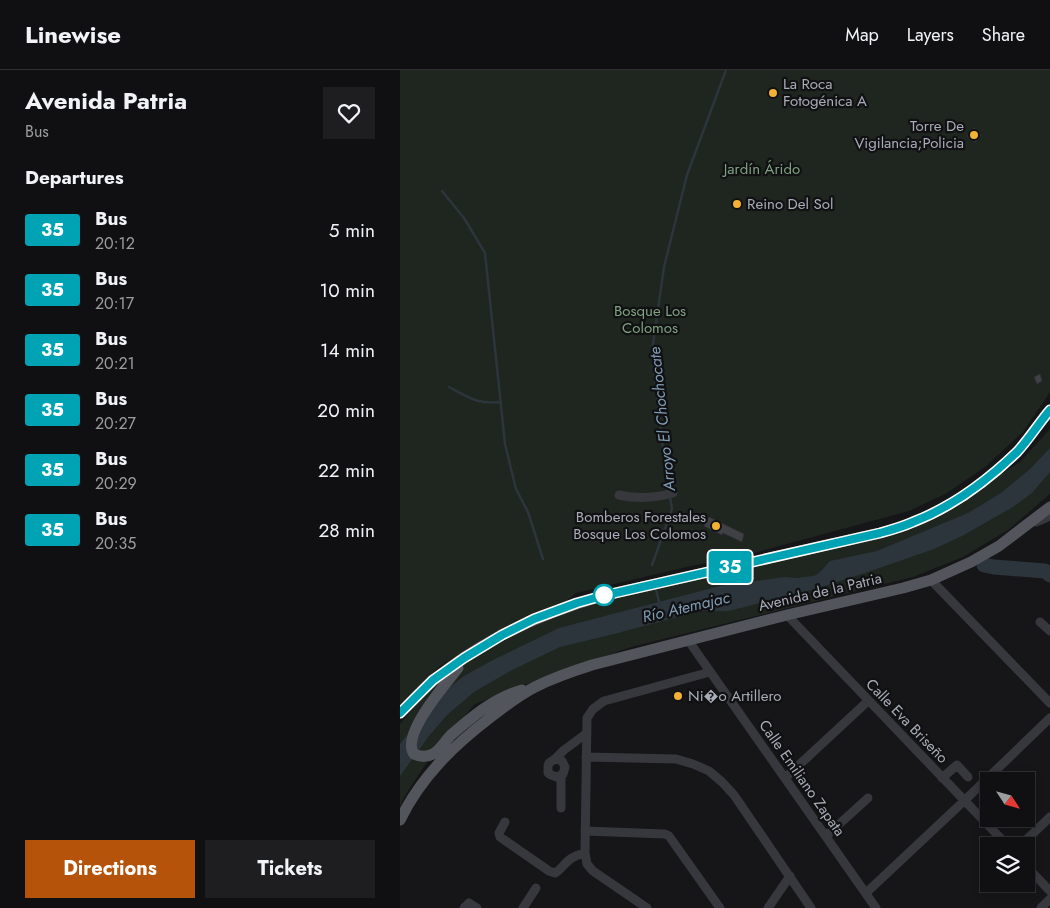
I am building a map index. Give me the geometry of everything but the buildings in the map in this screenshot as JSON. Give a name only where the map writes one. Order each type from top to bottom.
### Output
[{"type":"main road","points":[[400,713],[433,680],[464,658],[502,635],[534,619],[602,596],[880,533],[913,522],[966,494],[986,479],[1018,451],[1050,410]]},
{"type":"main road","name":"Avenida de la Patria","points":[[400,820],[417,790],[431,771],[451,751],[500,710],[535,687],[592,664],[931,580],[971,562],[999,546],[1050,507]]},
{"type":"main road","points":[[464,658],[457,669],[422,707],[407,728],[406,742],[414,754],[422,756],[431,755],[480,710],[506,696],[535,687]]},
{"type":"street","points":[[619,496],[632,498],[661,496],[673,493]]},
{"type":"street","points":[[1022,529],[1050,516]]},
{"type":"street","points":[[931,580],[1050,703]]},
{"type":"street","name":"Calle Eva Briseño","points":[[787,615],[999,837]]},
{"type":"street","points":[[1040,622],[1050,631]]},
{"type":"street","name":"Calle Emiliano Zapata","points":[[688,640],[876,908]]},
{"type":"street","points":[[647,908],[589,868],[585,860],[587,718],[604,701],[710,672]]},
{"type":"street","points":[[785,778],[868,700]]},
{"type":"street","points":[[866,893],[1050,718]]},
{"type":"street","points":[[562,808],[561,776],[554,777],[548,773],[548,766],[549,763],[587,732]]},
{"type":"street","points":[[586,756],[676,759],[693,764],[709,772],[734,795],[811,908]]},
{"type":"street","points":[[942,778],[955,763],[968,777]]},
{"type":"street","points":[[826,836],[868,798]]},
{"type":"street","points":[[1029,837],[1050,817]]},
{"type":"street","points":[[505,822],[499,833],[500,838],[548,871],[555,873],[573,856],[585,853]]},
{"type":"street","points":[[585,831],[665,834],[669,836],[720,908]]},
{"type":"street","points":[[1035,875],[1050,890]]},
{"type":"street","points":[[768,908],[790,876]]},
{"type":"street","points":[[522,908],[536,888]]},
{"type":"street","points":[[1041,908],[1050,899]]},
{"type":"street","points":[[464,908],[469,903],[477,908]]},
{"type":"green space","name":"Bosque Los Colomos","points":[[400,70],[1050,70],[1050,392],[1023,432],[985,467],[947,493],[909,511],[746,555],[576,593],[566,601],[487,637],[440,666],[400,704]]},
{"type":"green space","points":[[1050,429],[1050,494],[1008,530],[963,557],[913,577],[631,647],[475,704],[435,750],[400,806],[400,724],[420,700],[470,657],[532,624],[582,605],[938,514],[1020,462]]},
{"type":"water","points":[[1050,448],[1050,472],[1032,493],[1013,507],[962,536],[934,549],[815,589],[729,611],[700,611],[560,647],[510,671],[474,692],[447,715],[400,776],[400,744],[413,727],[445,691],[464,676],[493,660],[559,628],[720,586],[785,577],[810,579],[830,561],[877,551],[968,513],[1001,493],[1029,470]]},
{"type":"waterway","name":"Arroyo El Chochocate","points":[[669,492],[652,351],[664,267],[687,175],[726,70]]},
{"type":"waterway","points":[[442,191],[464,218],[485,253],[505,444],[516,489],[528,512],[543,559]]},
{"type":"waterway","points":[[449,387],[479,401],[500,402]]},
{"type":"waterway","name":"Arroyo El Chochocate","points":[[652,565],[672,509],[670,497]]},
{"type":"waterway","points":[[984,565],[1045,571],[1050,575]]},
{"type":"waterway","name":"Río Atemajac","points":[[800,579],[815,577]]},
{"type":"waterway","points":[[656,590],[660,605]]},
{"type":"bus line","name":"35","points":[[400,713],[433,680],[464,658],[502,635],[534,619],[602,596],[880,533],[913,522],[966,494],[986,479],[1018,451],[1050,410]]},
{"type":"place","name":"La Roca Fotogénica A","points":[[773,93]]},
{"type":"place","name":"Torre De Vigilancia;Policia","points":[[974,135]]},
{"type":"place","name":"Reino Del Sol","points":[[737,204]]},
{"type":"place","name":"Bomberos Forestales Bosque Los Colomos","points":[[716,526]]},
{"type":"place","name":"Ni�o Artillero","points":[[678,696]]},
{"type":"park label","name":"Jardín Árido","points":[[762,169]]}]
